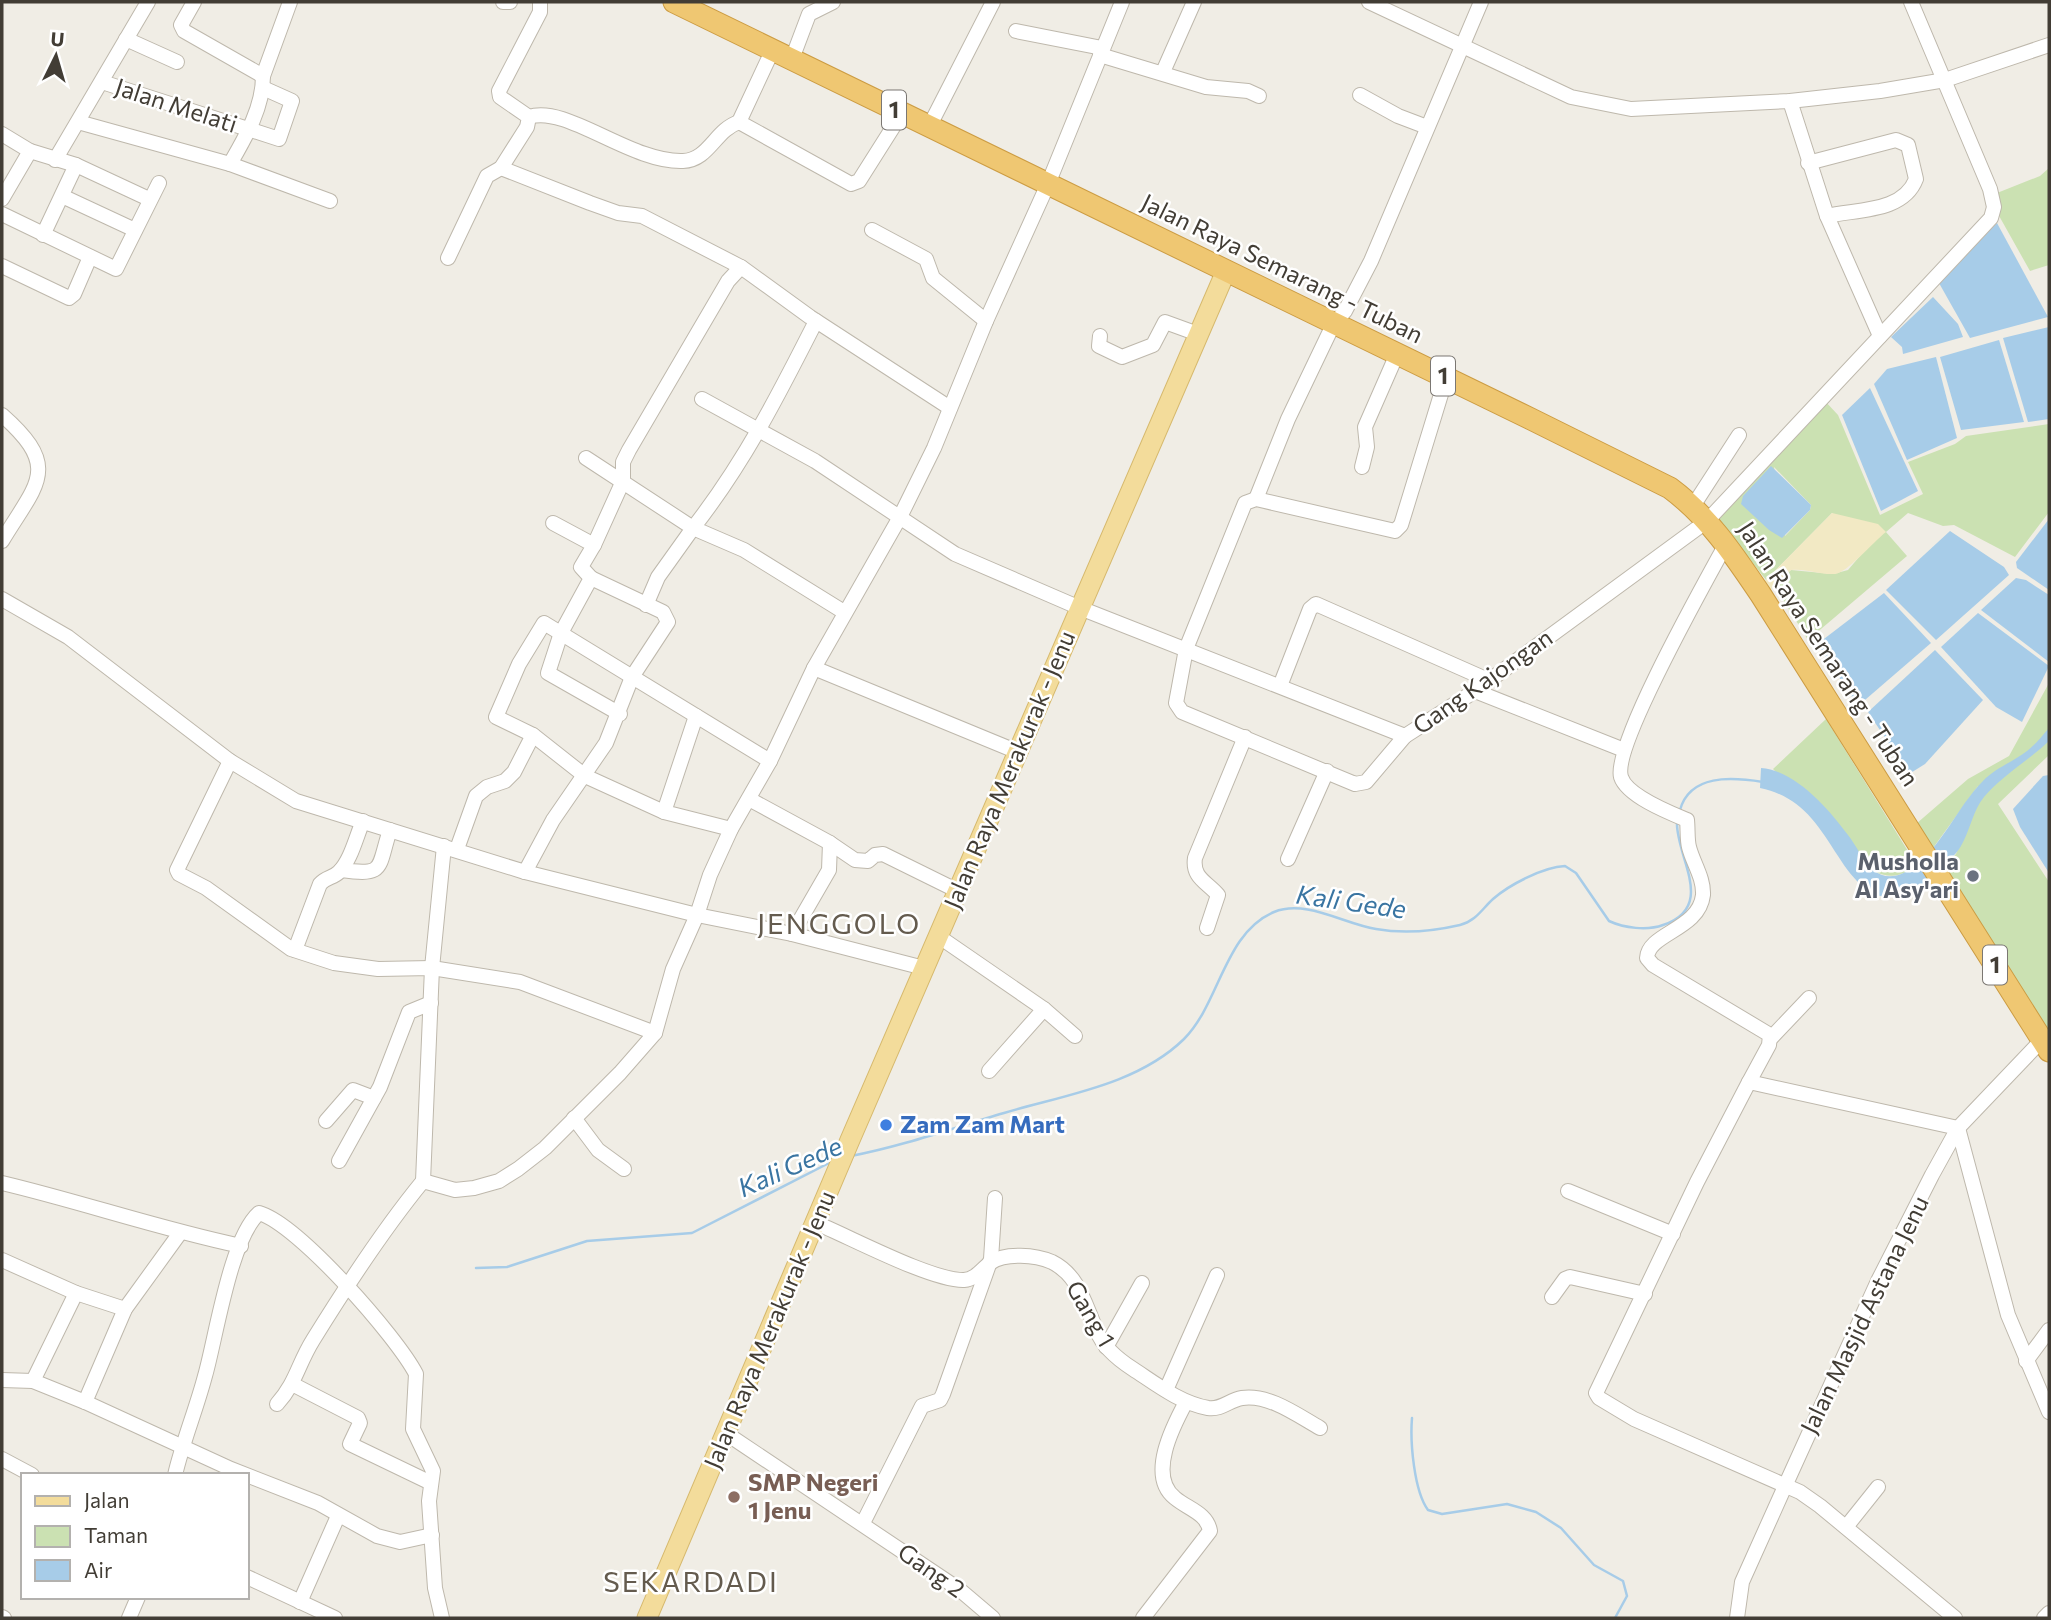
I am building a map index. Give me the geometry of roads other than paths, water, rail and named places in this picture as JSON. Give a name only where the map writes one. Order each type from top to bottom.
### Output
[{"type":"highway","name":"Jalan Raya Semarang - Tuban","points":[[674,2],[1670,488],[1700,514],[1726,544],[1942,878],[2046,1045]]},
{"type":"main road","name":"Jalan Raya Merakurak - Jenu","points":[[647,1618],[849,1140],[1226,271]]},
{"type":"street","points":[[54,160],[148,2]]},
{"type":"street","points":[[194,2],[181,25],[184,31],[263,82]]},
{"type":"street","points":[[230,164],[249,130],[290,2]]},
{"type":"street","points":[[503,2],[510,2]]},
{"type":"street","points":[[540,2],[540,12],[499,91],[500,97],[529,117],[553,114],[641,155],[684,161],[697,159],[725,128],[739,122],[806,18],[833,2]]},
{"type":"street","points":[[929,127],[993,2]]},
{"type":"street","points":[[423,1181],[454,1190],[499,1181],[545,1148],[620,1073],[655,1033],[673,969],[697,915],[710,875],[731,830],[770,761],[814,667],[900,517],[1048,184],[1122,2]]},
{"type":"street","points":[[1163,72],[1194,2]]},
{"type":"street","points":[[1369,2],[1571,97],[1606,106],[1658,110],[1790,101],[1880,91],[1945,80],[2049,45]]},
{"type":"street","points":[[1256,499],[1283,430],[1333,325],[1345,311],[1370,261],[1481,2]]},
{"type":"street","points":[[1700,514],[1880,336],[1993,213],[1990,189],[1911,2]]},
{"type":"street","points":[[1016,31],[1101,52],[1147,71],[1163,72],[1206,86],[1248,91],[1259,96]]},
{"type":"street","points":[[126,39],[177,62]]},
{"type":"street","name":"Jalan Melati","points":[[102,82],[276,139],[282,136],[292,101],[263,82]]},
{"type":"street","points":[[1360,94],[1398,116],[1427,127]]},
{"type":"street","points":[[1790,101],[1827,216],[1880,336]]},
{"type":"street","points":[[739,122],[855,184],[902,113]]},
{"type":"street","points":[[448,258],[487,176],[501,168],[527,127],[529,117]]},
{"type":"street","points":[[78,122],[230,164],[330,201]]},
{"type":"street","points":[[2,134],[30,151],[54,160],[76,164],[149,199]]},
{"type":"street","points":[[1808,163],[1896,140],[1908,145],[1916,179],[1906,194],[1877,208],[1827,216]]},
{"type":"street","points":[[2,199],[30,151]]},
{"type":"street","points":[[43,235],[76,164]]},
{"type":"street","points":[[501,168],[600,206],[642,216],[741,267],[816,321],[950,408]]},
{"type":"street","points":[[2,214],[116,269],[159,183]]},
{"type":"street","points":[[62,196],[135,230]]},
{"type":"street","points":[[872,230],[926,258],[933,278],[986,321]]},
{"type":"street","points":[[2,266],[69,298],[74,294],[90,257]]},
{"type":"street","points":[[526,872],[553,820],[585,776],[620,714],[632,677],[668,622],[663,612],[591,578],[580,567],[594,545],[623,481],[622,462],[728,281],[741,267]]},
{"type":"street","points":[[646,604],[653,586],[693,528],[728,484],[761,429],[816,321]]},
{"type":"street","points":[[1100,336],[1099,346],[1110,354],[1122,357],[1153,345],[1165,322],[1198,334]]},
{"type":"street","points":[[1362,467],[1367,447],[1365,427],[1397,354]]},
{"type":"street","points":[[1405,736],[1366,782],[1356,784],[1179,708],[1177,703],[1186,649],[1245,503],[1256,499],[1395,531],[1401,526],[1446,378]]},
{"type":"street","name":"Gang Kajongan","points":[[702,399],[761,429],[955,554],[1080,608],[1405,736],[1475,691],[1700,514]]},
{"type":"street","points":[[2,415],[34,448],[40,467],[34,488],[2,541]]},
{"type":"street","points":[[1700,514],[1739,435]]},
{"type":"street","points":[[586,458],[693,528],[744,550],[844,612]]},
{"type":"street","points":[[553,523],[594,545]]},
{"type":"street","points":[[1726,544],[1684,623],[1619,766],[1624,783],[1678,817],[1702,884],[1701,903],[1682,927],[1649,948],[1647,958],[1653,965],[1772,1038]]},
{"type":"street","points":[[591,578],[561,633],[549,668],[550,676],[620,714]]},
{"type":"street","points":[[2,599],[68,638],[230,761],[296,801],[526,872],[697,915],[792,934],[924,968]]},
{"type":"street","points":[[1280,686],[1310,609],[1316,604],[1488,680]]},
{"type":"street","points":[[731,830],[664,812],[585,776],[533,735],[496,717],[541,626],[548,624],[770,761]]},
{"type":"street","points":[[814,667],[1018,752]]},
{"type":"street","points":[[1475,691],[1624,750]]},
{"type":"street","points":[[664,812],[696,716]]},
{"type":"street","points":[[277,1404],[294,1385],[297,1366],[346,1286],[423,1181],[432,968],[451,847],[477,796],[486,786],[505,782],[514,772],[533,735]]},
{"type":"street","points":[[1207,928],[1217,895],[1197,876],[1195,858],[1245,737]]},
{"type":"street","points":[[230,761],[177,870],[179,874],[206,888],[295,950],[334,963],[378,969],[432,968],[499,977],[546,989],[655,1033]]},
{"type":"street","points":[[1288,859],[1326,771]]},
{"type":"street","points":[[749,799],[830,843],[855,860],[868,861],[875,855],[883,854],[958,891]]},
{"type":"street","points":[[295,950],[320,884],[341,870],[363,821]]},
{"type":"street","points":[[341,870],[369,874],[376,870],[390,830]]},
{"type":"street","points":[[792,934],[829,870],[830,843]]},
{"type":"street","points":[[938,936],[1044,1009],[1075,1037]]},
{"type":"street","points":[[1809,998],[1772,1038],[1597,1386],[1599,1398],[1634,1419],[1786,1484],[1846,1527],[1955,1618]]},
{"type":"street","points":[[339,1161],[374,1098],[409,1012],[431,1003]]},
{"type":"street","points":[[989,1071],[1044,1009]]},
{"type":"street","name":"Jalan Masjid Astana Jenu","points":[[1737,1618],[1737,1600],[1742,1582],[1786,1484],[1878,1281],[1958,1128],[2046,1045]]},
{"type":"street","points":[[1749,1082],[1958,1128],[2005,1304],[2049,1412]]},
{"type":"street","points":[[326,1121],[353,1090],[374,1098]]},
{"type":"street","points":[[573,1118],[598,1150],[624,1169]]},
{"type":"street","points":[[2,1183],[73,1199],[180,1233],[241,1246]]},
{"type":"street","points":[[1568,1191],[1673,1234]]},
{"type":"street","points":[[863,1523],[922,1406],[940,1400],[992,1254],[995,1198]]},
{"type":"street","points":[[175,1473],[181,1447],[205,1377],[226,1288],[241,1246],[259,1213],[271,1217],[312,1249],[346,1286],[416,1374],[413,1429],[432,1465],[429,1501],[435,1588],[442,1618]]},
{"type":"street","name":"Gang 1","points":[[816,1223],[908,1264],[950,1278],[970,1279],[992,1262],[1013,1256],[1033,1256],[1052,1262],[1077,1284],[1097,1333],[1106,1347],[1129,1367],[1166,1390],[1186,1402],[1215,1408],[1237,1399],[1251,1397],[1278,1405],[1320,1428]]},
{"type":"street","points":[[85,1402],[125,1309],[180,1233]]},
{"type":"street","points":[[2,1260],[76,1293],[125,1309]]},
{"type":"street","points":[[1166,1390],[1217,1275]]},
{"type":"street","points":[[1552,1297],[1565,1279],[1570,1277],[1645,1294]]},
{"type":"street","points":[[1106,1347],[1142,1283]]},
{"type":"street","points":[[33,1381],[76,1293]]},
{"type":"street","points":[[2026,1361],[2049,1330]]},
{"type":"street","points":[[2,1380],[33,1381],[245,1473]]},
{"type":"street","points":[[294,1385],[358,1418],[360,1423],[350,1444],[431,1483]]},
{"type":"street","points":[[1143,1618],[1210,1531],[1205,1518],[1174,1497],[1165,1482],[1165,1445],[1186,1402]]},
{"type":"street","name":"Gang 2","points":[[727,1434],[960,1590],[993,1618]]},
{"type":"street","points":[[2,1459],[28,1473]]},
{"type":"street","points":[[248,1474],[318,1503],[377,1536],[400,1542],[432,1535]]},
{"type":"street","points":[[1846,1527],[1878,1488]]},
{"type":"street","points":[[300,1602],[338,1516]]},
{"type":"street","points":[[248,1577],[335,1618]]},
{"type":"street","points":[[130,1618],[137,1599]]},
{"type":"street","points":[[2044,1618],[2049,1613]]},
{"type":"water","points":[[1997,223],[2048,317],[1970,338],[1939,283]]},
{"type":"water","points":[[1933,297],[1958,324],[1963,337],[1903,354],[1902,347],[1891,337]]},
{"type":"water","points":[[2049,327],[2049,419],[2028,422],[2003,338]]},
{"type":"water","points":[[1999,340],[2024,422],[1961,430],[1940,357]]},
{"type":"water","points":[[1936,357],[1957,438],[1907,460],[1874,384],[1887,369]]},
{"type":"water","points":[[1870,388],[1918,491],[1881,511],[1842,415]]},
{"type":"water","points":[[1771,466],[1811,505],[1810,510],[1782,538],[1769,530],[1741,504],[1743,496]]},
{"type":"water","points":[[2049,519],[2049,590],[2017,568],[2016,562]]},
{"type":"water","points":[[1950,531],[2004,567],[2009,575],[1936,640],[1886,590]]},
{"type":"water","points":[[2016,578],[2026,580],[2049,595],[2049,662],[1981,610]]},
{"type":"water","points":[[1884,593],[1931,643],[1858,706],[1820,648],[1820,642]]},
{"type":"water","points":[[1978,613],[2049,666],[2022,722],[1996,707],[1941,647]]},
{"type":"water","points":[[1935,650],[1983,700],[1925,764],[1909,774],[1868,712]]},
{"type":"water","points":[[2049,728],[2049,741],[1984,797],[1959,850],[1953,857],[1921,885],[1894,897],[1871,892],[1860,884],[1806,813],[1786,798],[1760,788],[1761,768],[1774,770],[1798,783],[1831,814],[1873,870],[1887,876],[1903,874],[1932,849],[1983,781],[2027,751]]},
{"type":"water","points":[[2049,775],[2049,873],[2020,827],[2013,809],[2043,776]]},
{"type":"waterway","name":"Kali Gede","points":[[1680,810],[1685,798],[1702,784],[1725,779],[1763,782]]},
{"type":"waterway","name":"Kali Gede","points":[[851,1156],[1075,1094],[1122,1078],[1165,1055],[1184,1039],[1196,1024],[1244,936],[1257,922],[1274,912],[1299,908],[1312,910],[1387,931],[1440,929],[1470,921],[1493,899],[1517,883],[1547,870],[1565,866],[1576,873],[1609,921],[1636,928],[1663,925],[1679,917],[1688,906],[1691,894],[1677,823]]},
{"type":"waterway","name":"Kali Gede","points":[[476,1268],[507,1267],[587,1241],[692,1233],[831,1162]]},
{"type":"waterway","points":[[1412,1418],[1412,1453],[1416,1479],[1428,1510],[1442,1514],[1507,1504],[1536,1512],[1561,1528],[1594,1565],[1623,1581],[1627,1596],[1615,1618]]},
{"type":"place","name":"Musholla Al Asy'ari","points":[[1973,876]]},
{"type":"place","name":"Zam Zam Mart","points":[[886,1125]]},
{"type":"place","name":"SMP Negeri 1 Jenu","points":[[734,1497]]},
{"type":"district","name":"JENGGOLO","points":[[839,924]]},
{"type":"district","name":"SEKARDADI","points":[[691,1582]]}]
